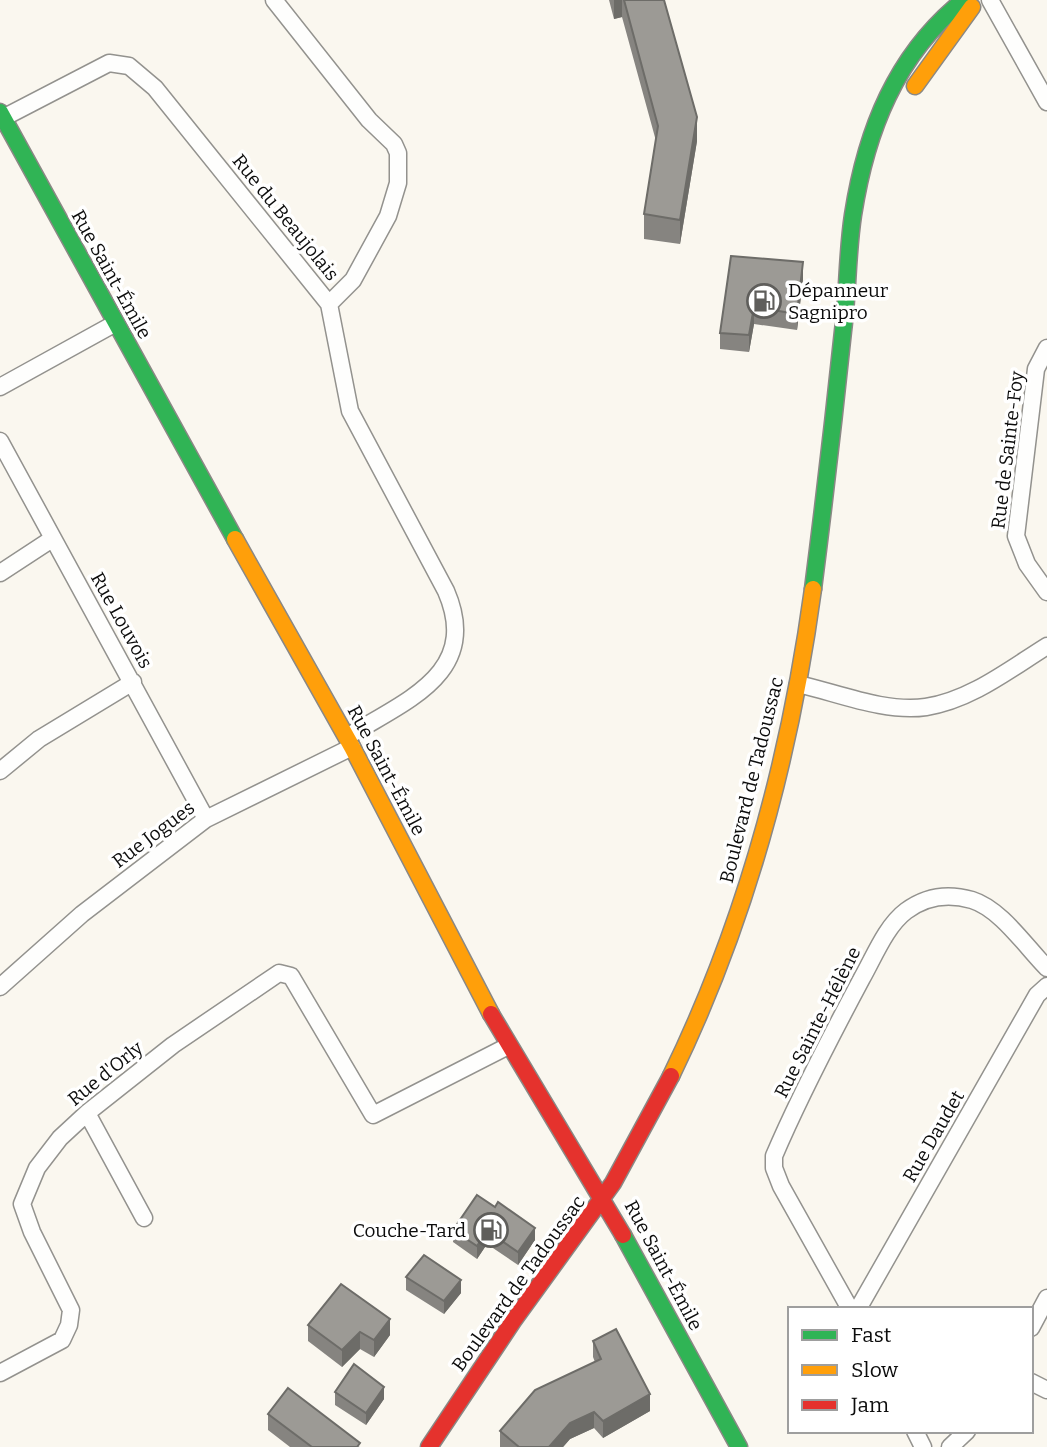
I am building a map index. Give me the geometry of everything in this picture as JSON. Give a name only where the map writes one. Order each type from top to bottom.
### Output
[{"type":"main road","name":"Boulevard de Tadoussac","points":[[429,1447],[513,1321],[604,1199],[670,1075],[708,991],[741,905],[767,818],[798,684],[848,292],[846,259],[860,173],[872,135],[905,67],[928,34],[953,7],[964,0]]},
{"type":"main road","name":"Boulevard de Tadoussac","points":[[848,292],[862,258],[874,181],[902,107],[977,0]]},
{"type":"main road","name":"Rue Saint-Émile","points":[[1,115],[114,324],[349,742],[508,1046],[604,1199],[739,1447]]},
{"type":"street","points":[[274,0],[369,121],[394,144],[398,153],[398,183],[387,216],[354,280],[329,303]]},
{"type":"street","points":[[990,0],[1047,102]]},
{"type":"street","name":"Rue du Beaujolais","points":[[1,115],[110,63],[129,66],[155,88],[329,303],[350,411],[446,591],[452,606],[456,633],[449,662],[442,672],[426,687],[349,742]]},
{"type":"street","points":[[0,387],[114,324]]},
{"type":"street","name":"Rue de Sainte-Foy","points":[[1047,348],[1036,369],[1016,536],[1027,564],[1047,592]]},
{"type":"street","name":"Rue Louvois","points":[[0,441],[206,820]]},
{"type":"street","points":[[0,573],[52,539]]},
{"type":"street","points":[[798,684],[882,704],[925,707],[977,689],[1047,646]]},
{"type":"street","points":[[0,771],[39,739],[133,682]]},
{"type":"street","name":"Rue Jogues","points":[[0,987],[82,914],[206,820],[349,742]]},
{"type":"street","name":"Rue Sainte-Hélène","points":[[849,1307],[781,1186],[774,1156],[818,1060],[870,964],[904,912],[924,901],[946,895],[979,903],[1047,968]]},
{"type":"street","name":"Rue d'Orly","points":[[0,1373],[62,1340],[69,1325],[71,1310],[32,1232],[22,1204],[37,1168],[60,1138],[87,1113],[173,1045],[279,973],[291,976],[373,1115],[508,1046]]},
{"type":"street","name":"Rue Daudet","points":[[859,1307],[1037,995],[1047,986]]},
{"type":"street","points":[[87,1113],[145,1218]]},
{"type":"street","points":[[1033,1324],[1047,1298]]},
{"type":"street","points":[[950,1447],[965,1433]]},
{"type":"building","points":[[624,0],[664,0],[697,117],[680,220],[644,214],[658,126]]},
{"type":"building","name":"Dépanneur Sagnipro","points":[[731,256],[803,262],[797,314],[754,307],[749,335],[720,333]]},
{"type":"building","points":[[477,1195],[495,1207],[498,1202],[535,1228],[518,1252],[487,1231],[477,1246],[453,1230]]},
{"type":"building","points":[[424,1255],[461,1280],[444,1301],[406,1277]]},
{"type":"building","points":[[341,1284],[390,1319],[374,1340],[360,1332],[342,1350],[308,1325]]},
{"type":"building","points":[[616,1329],[650,1394],[603,1421],[594,1412],[570,1423],[549,1447],[519,1447],[500,1431],[535,1390],[601,1359],[593,1341]]},
{"type":"building","points":[[354,1364],[384,1387],[366,1413],[335,1392]]},
{"type":"building","points":[[288,1388],[360,1443],[357,1447],[312,1447],[268,1414]]},
{"type":"traffic: fast","points":[[813,589],[845,317],[851,230],[866,154],[876,124],[902,70],[940,21],[964,0]]},
{"type":"traffic: fast","points":[[0,112],[235,539]]},
{"type":"traffic: fast","points":[[623,1235],[739,1447]]},
{"type":"traffic: slow","points":[[915,86],[972,7]]},
{"type":"traffic: slow","points":[[235,539],[352,747],[491,1014]]},
{"type":"traffic: slow","points":[[671,1076],[722,959],[762,838],[792,715],[813,589]]},
{"type":"traffic: jam","points":[[491,1014],[623,1235]]},
{"type":"traffic: jam","points":[[429,1447],[513,1321],[613,1183],[671,1076]]},
{"type":"place","name":"Dépanneur Sagnipro","points":[[764,301]]},
{"type":"place","name":"Couche-Tard","points":[[491,1230]]}]
